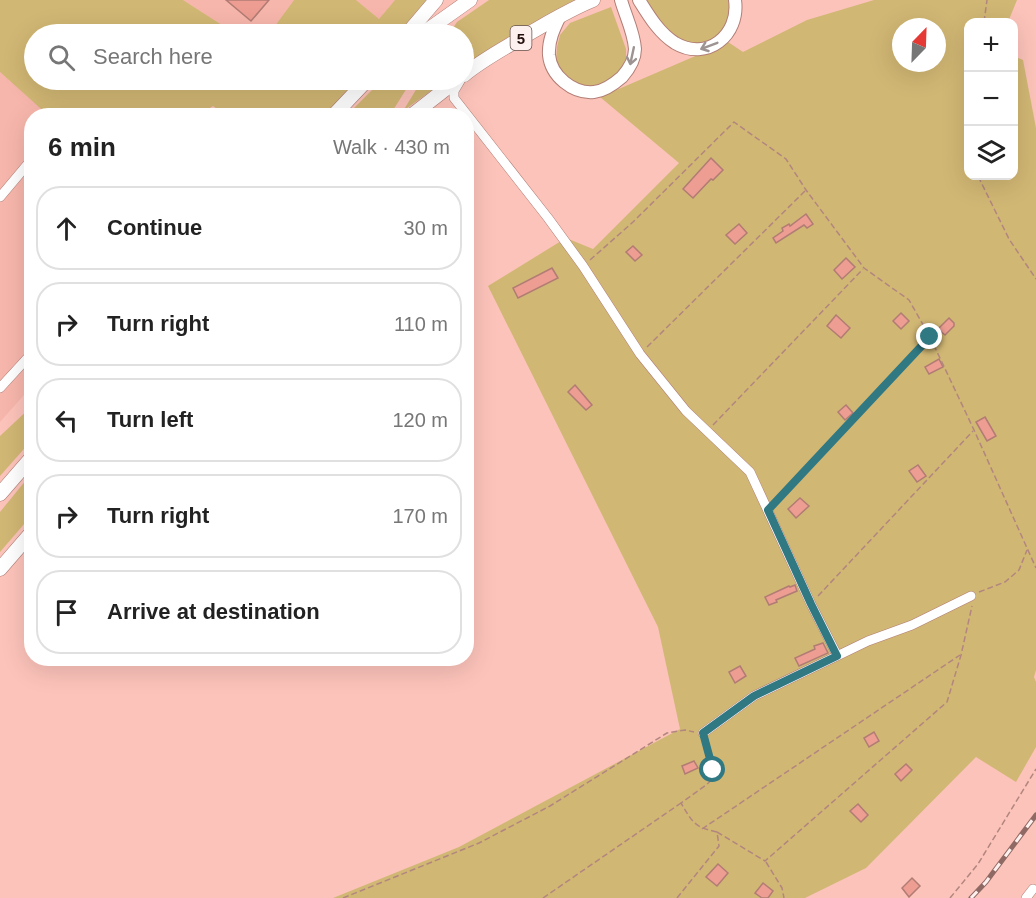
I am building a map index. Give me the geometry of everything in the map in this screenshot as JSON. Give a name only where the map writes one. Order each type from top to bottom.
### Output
[{"type":"highway","points":[[436,24],[470,0]]},
{"type":"highway","name":"5","points":[[474,67],[587,2]]},
{"type":"highway","points":[[415,24],[431,4]]},
{"type":"highway","points":[[341,108],[358,90]]},
{"type":"highway","points":[[421,108],[444,90]]},
{"type":"highway","points":[[0,494],[24,467]]},
{"type":"highway","points":[[2,566],[24,541]]},
{"type":"main road","points":[[560,16],[549,42],[552,66],[559,77],[570,86],[594,92],[606,89],[616,83],[626,72],[635,50],[621,0]]},
{"type":"main road","points":[[639,0],[650,18],[668,39],[695,50],[706,49],[726,36],[735,18],[735,0]]},
{"type":"street","points":[[455,90],[454,98],[462,108]]},
{"type":"street","points":[[429,101],[454,98]]},
{"type":"street","points":[[474,124],[583,266],[640,354],[686,411],[750,472],[837,656]]},
{"type":"street","points":[[0,197],[24,168]]},
{"type":"street","points":[[0,388],[24,362]]},
{"type":"street","points":[[703,733],[754,696],[868,641],[912,625],[971,596]]},
{"type":"street","points":[[1026,898],[1033,889]]},
{"type":"path","points":[[985,18],[987,0]]},
{"type":"path","points":[[583,266],[633,222],[734,122],[786,159],[864,268],[909,300],[930,337],[1036,568]]},
{"type":"path","points":[[980,180],[1009,239],[1036,279]]},
{"type":"path","points":[[640,354],[806,190]]},
{"type":"path","points":[[707,431],[864,268]]},
{"type":"path","points":[[768,510],[930,337]]},
{"type":"path","points":[[811,604],[974,430]]},
{"type":"path","points":[[765,861],[947,702],[973,603],[971,596],[1005,582],[1019,570],[1028,549]]},
{"type":"path","points":[[702,829],[961,655]]},
{"type":"path","points":[[343,898],[479,843],[550,807],[667,733],[686,730],[703,733],[714,778],[543,898]]},
{"type":"path","points":[[950,898],[978,864],[1036,769]]},
{"type":"path","points":[[681,803],[692,821],[702,829],[717,832],[765,861],[782,888],[784,898]]},
{"type":"path","points":[[677,898],[718,846],[717,832]]},
{"type":"shaded area","points":[[0,0],[183,0],[220,24],[24,24],[24,90],[348,90],[331,108],[216,108],[213,106],[210,108],[40,108],[0,72]]},
{"type":"shaded area","points":[[183,0],[294,0],[276,24],[220,24]]},
{"type":"shaded area","points":[[294,0],[356,0],[379,19],[395,0],[427,0],[409,24],[276,24]]},
{"type":"shaded area","points":[[356,0],[395,0],[379,19]]},
{"type":"shaded area","points":[[489,0],[578,0],[519,31],[474,60],[474,24],[456,24]]},
{"type":"shaded area","points":[[647,0],[728,0],[730,9],[724,31],[706,45],[675,40],[651,9]]},
{"type":"shaded area","points":[[874,0],[1017,0],[1010,18],[964,18],[964,180],[1018,180],[1018,58],[1023,60],[1036,128],[1036,670],[1034,677],[1036,682],[1036,747],[1016,782],[976,757],[866,868],[805,898],[333,898],[459,847],[680,729],[658,627],[488,286],[566,238],[593,249],[679,163],[600,97],[728,42],[743,52],[807,20]]},
{"type":"shaded area","points":[[611,7],[626,49],[626,59],[620,71],[609,83],[597,87],[584,86],[570,81],[560,72],[556,61],[560,35],[570,23]]},
{"type":"shaded area","points":[[0,72],[41,108],[24,108],[24,395],[0,422]]},
{"type":"shaded area","points":[[372,90],[406,90],[394,108],[354,108]]},
{"type":"shaded area","points":[[416,90],[432,90],[407,108],[405,108]]},
{"type":"shaded area","points":[[24,414],[24,449],[0,476],[0,436]]},
{"type":"shaded area","points":[[24,483],[24,524],[0,552],[0,512]]},
{"type":"building","points":[[226,0],[269,0],[251,21]]},
{"type":"building","points":[[711,158],[723,170],[693,198],[683,189]]},
{"type":"building","points":[[806,214],[813,224],[807,228],[804,225],[776,243],[773,238],[783,231],[782,228],[789,224],[790,226]]},
{"type":"building","points":[[739,224],[747,233],[735,244],[726,235]]},
{"type":"building","points":[[633,246],[642,255],[635,261],[626,252]]},
{"type":"building","points":[[846,258],[855,267],[842,279],[834,270]]},
{"type":"building","points":[[552,268],[558,278],[518,298],[513,288]]},
{"type":"building","points":[[901,313],[909,321],[901,329],[893,321]]},
{"type":"building","points":[[836,315],[850,328],[841,338],[827,326]]},
{"type":"building","points":[[949,318],[954,326],[945,335],[938,329]]},
{"type":"building","points":[[939,359],[943,367],[929,374],[925,367]]},
{"type":"building","points":[[575,385],[592,405],[586,410],[568,392]]},
{"type":"building","points":[[846,405],[853,413],[845,420],[838,412]]},
{"type":"building","points":[[985,417],[996,436],[987,441],[976,422]]},
{"type":"building","points":[[918,465],[926,476],[917,482],[909,471]]},
{"type":"building","points":[[800,498],[809,506],[796,518],[788,509]]},
{"type":"building","points":[[795,585],[797,591],[769,605],[765,597]]},
{"type":"building","points":[[823,643],[828,653],[799,666],[795,658]]},
{"type":"building","points":[[740,666],[746,676],[735,683],[729,672]]},
{"type":"building","points":[[874,732],[879,741],[869,747],[864,738]]},
{"type":"building","points":[[694,761],[698,768],[685,774],[682,766]]},
{"type":"building","points":[[906,764],[912,770],[901,781],[895,774]]},
{"type":"building","points":[[858,804],[868,815],[861,822],[850,811]]},
{"type":"building","points":[[718,864],[728,873],[717,886],[706,877]]},
{"type":"building","points":[[912,878],[920,886],[909,897],[902,888]]},
{"type":"building","points":[[763,883],[773,891],[768,898],[762,898],[755,893]]},
{"type":"railway","points":[[971,898],[986,882],[1036,815]]},
{"type":"route","points":[[713,770],[703,733],[754,696],[837,656],[768,510],[930,337]]}]
